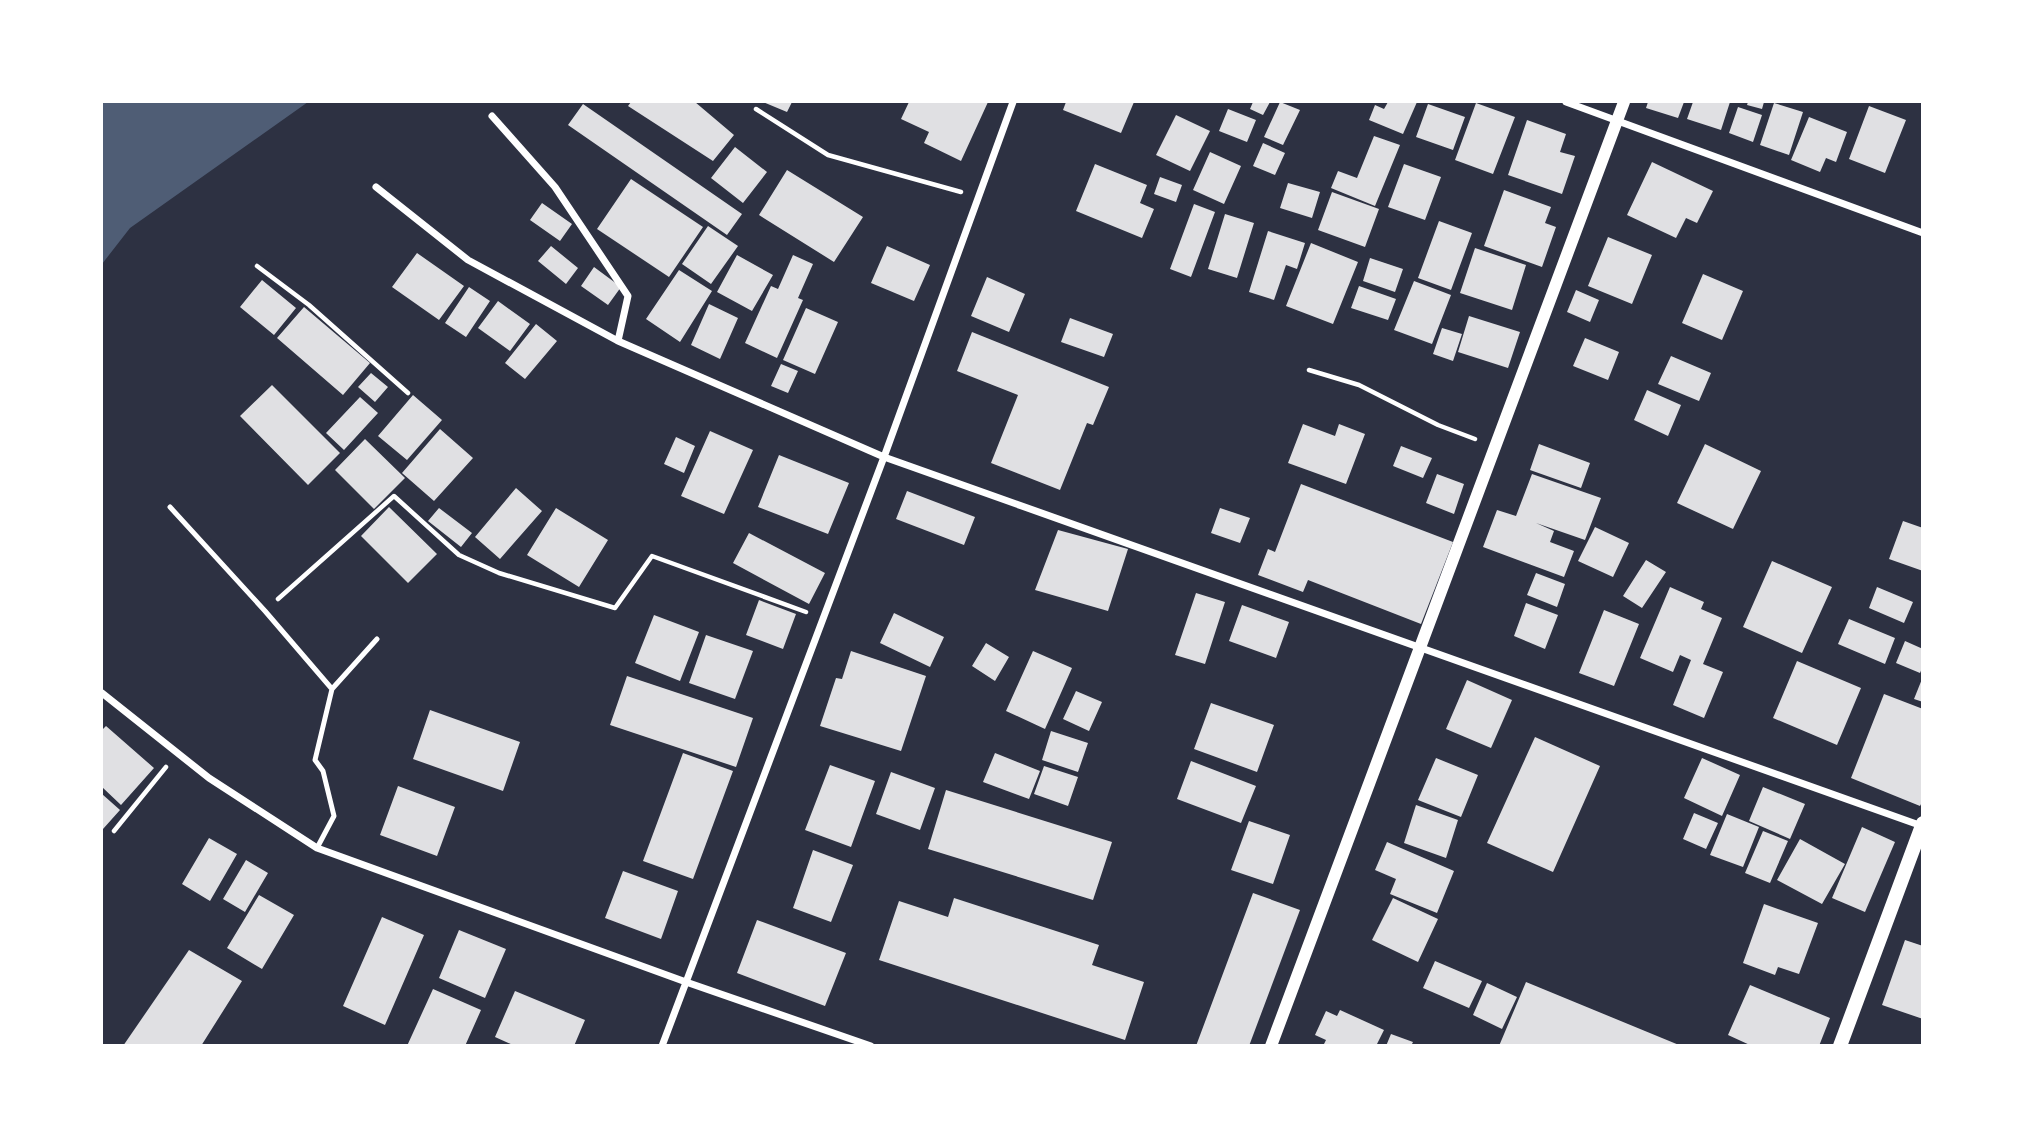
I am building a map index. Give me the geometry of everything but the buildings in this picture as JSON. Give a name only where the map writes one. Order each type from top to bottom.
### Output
[{"type":"main road","points":[[1840,1045],[1922,825]]},
{"type":"street","points":[[662,1045],[884,457],[1013,102]]},
{"type":"street","points":[[1566,102],[1923,233]]},
{"type":"street","points":[[1271,1045],[1624,102]]},
{"type":"street","points":[[492,116],[555,187],[628,296],[618,341]]},
{"type":"street","points":[[376,187],[468,260],[618,341],[884,457],[1922,825]]},
{"type":"street","points":[[102,693],[209,778],[317,848],[686,982],[871,1045]]},
{"type":"lane","points":[[170,507],[332,689]]},
{"type":"lane","points":[[317,848],[334,816],[323,771],[315,760],[332,689],[377,639]]},
{"type":"path","points":[[757,109],[828,155],[979,197]]},
{"type":"path","points":[[257,266],[309,305],[408,393]]},
{"type":"path","points":[[1308,370],[1359,385],[1438,425],[1495,448]]},
{"type":"path","points":[[265,611],[394,496],[459,555],[499,573],[615,608],[652,556],[823,618]]},
{"type":"path","points":[[114,831],[177,753]]},
{"type":"water","points":[[102,102],[308,102],[130,228],[102,264]]}]
